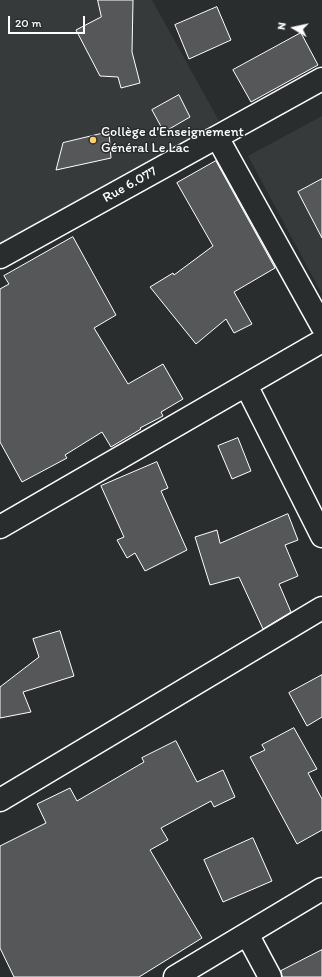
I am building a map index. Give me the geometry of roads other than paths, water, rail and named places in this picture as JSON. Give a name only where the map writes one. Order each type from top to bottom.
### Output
[{"type":"street","name":"Rue 6.077","points":[[0,257],[322,79]]},
{"type":"street","points":[[217,137],[322,326]]},
{"type":"street","points":[[2,519],[246,385],[322,341]]},
{"type":"street","points":[[246,385],[322,536]]},
{"type":"street","points":[[0,800],[322,608]]},
{"type":"street","points":[[175,977],[322,889]]},
{"type":"street","points":[[247,934],[270,977]]},
{"type":"place","name":"Collège d'Enseignement Général Le Lac","points":[[93,140]]}]
